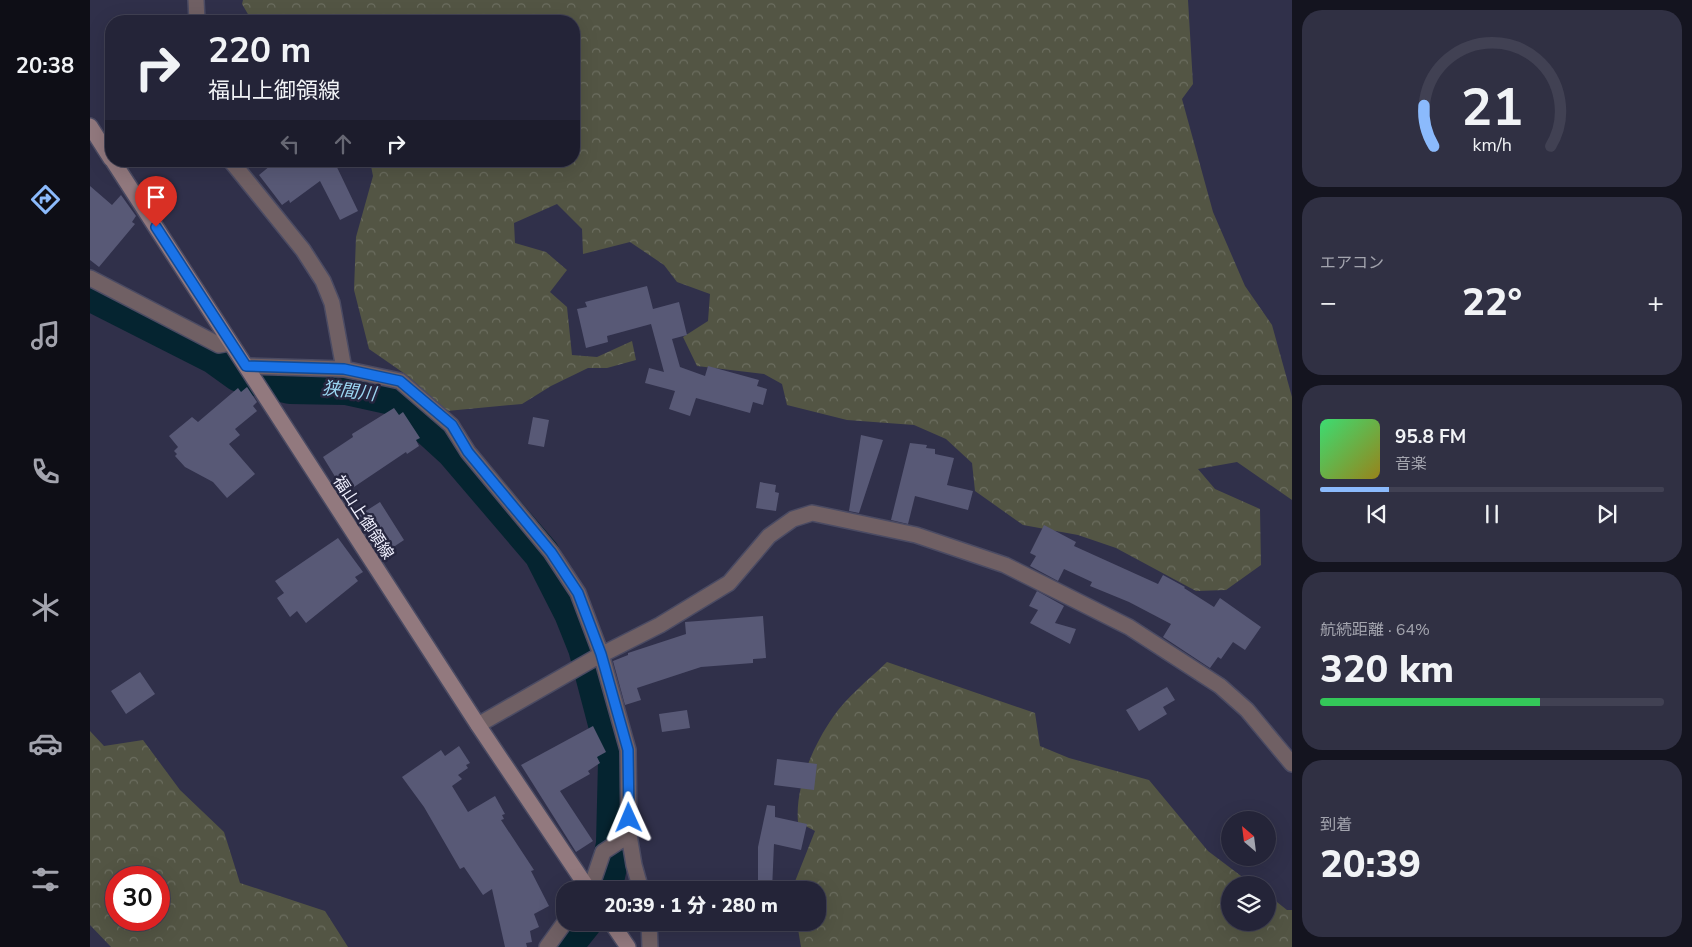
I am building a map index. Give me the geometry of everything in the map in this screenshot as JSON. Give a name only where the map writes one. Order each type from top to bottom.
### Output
[{"type":"main road","name":"福山上御領線","points":[[90,126],[105,149]]},
{"type":"main road","name":"福山上御領線","points":[[117,167],[478,725],[583,881]]},
{"type":"main road","points":[[617,931],[628,947]]},
{"type":"street","points":[[196,0],[197,15]]},
{"type":"street","points":[[236,167],[302,250],[323,281],[332,303],[344,369]]},
{"type":"street","points":[[90,278],[219,345],[230,343]]},
{"type":"street","points":[[247,368],[344,369],[400,381],[452,425],[468,452],[551,552],[578,593],[628,750],[629,835],[638,881]]},
{"type":"street","points":[[478,725],[598,656],[660,624],[729,583],[768,536],[793,519],[812,513],[916,535],[1005,566],[1129,627],[1220,686],[1247,710],[1292,764]]},
{"type":"street","points":[[592,881],[603,852],[629,835]]},
{"type":"street","points":[[547,947],[559,931]]},
{"type":"street","points":[[649,931],[650,947]]},
{"type":"green space","points":[[243,0],[1188,0],[1193,84],[1182,99],[1213,212],[1245,286],[1272,325],[1292,397],[1292,500],[1237,462],[1198,469],[1215,489],[1260,509],[1261,565],[1226,590],[1196,591],[1116,548],[1078,535],[1023,525],[975,491],[972,463],[946,439],[914,425],[847,420],[787,405],[782,384],[764,374],[697,366],[683,337],[708,321],[710,294],[677,282],[664,265],[630,242],[583,254],[582,229],[557,204],[514,223],[515,243],[546,252],[567,270],[550,292],[567,307],[572,355],[597,357],[632,341],[636,360],[607,368],[588,368],[551,386],[522,404],[447,411],[408,376],[369,349],[354,290],[356,237],[373,176],[371,167],[580,167],[580,15],[248,15],[242,4]]},
{"type":"green space","points":[[887,662],[1035,713],[1040,746],[1069,758],[1149,780],[1208,851],[1221,861],[1221,866],[1228,866],[1241,876],[1221,876],[1221,931],[1276,931],[1276,901],[1287,910],[1292,910],[1292,947],[801,947],[798,931],[826,931],[826,881],[795,881],[815,831],[798,822],[799,795],[812,754],[833,717],[851,695]]},
{"type":"green space","points":[[90,731],[104,746],[143,740],[180,790],[224,832],[240,883],[325,911],[348,947],[111,947],[90,925]]},
{"type":"building","points":[[269,167],[337,167],[358,211],[340,220],[320,181],[290,203],[289,200],[282,205],[259,175]]},
{"type":"building","points":[[90,186],[112,205],[121,195],[136,216],[132,222],[135,224],[99,267],[90,260]]},
{"type":"building","points":[[647,286],[653,309],[679,302],[687,335],[672,339],[680,367],[705,376],[708,366],[759,380],[757,386],[767,389],[763,405],[753,402],[750,413],[696,398],[690,416],[669,409],[675,391],[645,383],[649,368],[664,372],[651,324],[607,336],[608,342],[586,348],[577,309],[587,307],[585,302]]},
{"type":"building","points":[[247,387],[257,402],[253,406],[257,411],[235,429],[240,435],[229,444],[255,474],[227,498],[213,482],[185,467],[175,456],[177,454],[174,451],[178,447],[169,436],[192,417],[198,422],[238,388],[241,392]]},
{"type":"building","points":[[394,408],[399,415],[403,412],[420,438],[416,440],[419,446],[407,454],[406,452],[354,487],[351,482],[342,488],[323,457],[353,437],[352,434]]},
{"type":"building","points":[[533,417],[549,420],[544,447],[528,444]]},
{"type":"building","points":[[861,435],[883,440],[859,513],[849,511]]},
{"type":"building","points":[[910,443],[927,445],[926,448],[935,449],[935,454],[954,458],[947,485],[973,491],[968,510],[915,496],[908,524],[891,520]]},
{"type":"building","points":[[760,482],[776,485],[775,492],[779,493],[776,511],[756,508]]},
{"type":"building","points":[[380,502],[404,540],[383,554],[358,516]]},
{"type":"building","points":[[1044,525],[1076,542],[1074,546],[1158,584],[1163,575],[1185,587],[1214,607],[1220,598],[1261,627],[1245,650],[1233,642],[1221,659],[1218,657],[1210,668],[1163,637],[1171,624],[1129,602],[1090,586],[1092,582],[1064,569],[1058,581],[1030,566],[1036,556],[1030,553]]},
{"type":"building","points":[[338,538],[363,572],[355,577],[358,581],[306,623],[297,611],[290,617],[277,598],[284,593],[275,581]]},
{"type":"building","points":[[1037,591],[1064,606],[1055,623],[1076,629],[1070,644],[1030,623],[1038,610],[1029,606]]},
{"type":"building","points":[[763,616],[766,658],[753,659],[753,663],[701,667],[637,688],[641,700],[625,705],[613,661],[628,655],[628,653],[686,634],[685,622]]},
{"type":"building","points":[[140,672],[155,694],[126,714],[111,691]]},
{"type":"building","points":[[1167,687],[1175,700],[1163,707],[1167,714],[1139,731],[1126,710]]},
{"type":"building","points":[[687,710],[690,728],[662,732],[659,714]]},
{"type":"building","points":[[593,726],[606,752],[597,757],[600,763],[588,771],[590,774],[560,791],[593,841],[576,852],[521,765]]},
{"type":"building","points":[[459,746],[470,763],[466,765],[468,768],[458,775],[462,779],[452,786],[468,812],[495,796],[505,814],[502,815],[504,819],[501,820],[534,870],[531,871],[549,906],[534,914],[539,927],[530,931],[532,942],[526,943],[527,947],[505,947],[492,889],[483,895],[464,867],[460,869],[424,807],[402,777],[441,750],[445,756]]},
{"type":"building","points":[[777,759],[817,764],[814,790],[774,785]]},
{"type":"building","points":[[767,805],[775,806],[775,817],[807,824],[801,850],[774,844],[772,881],[758,881],[758,847]]},
{"type":"waterway","name":"狭間川","points":[[90,293],[214,356],[239,374],[290,386],[346,387],[396,398],[454,451],[542,554],[572,613],[586,648],[616,762],[614,844],[606,881]]},
{"type":"waterway","name":"狭間川","points":[[564,947],[577,931]]},
{"type":"route","points":[[156,227],[246,366],[344,369],[400,381],[452,425],[468,452],[551,552],[578,593],[601,654],[628,750],[629,818]]}]
